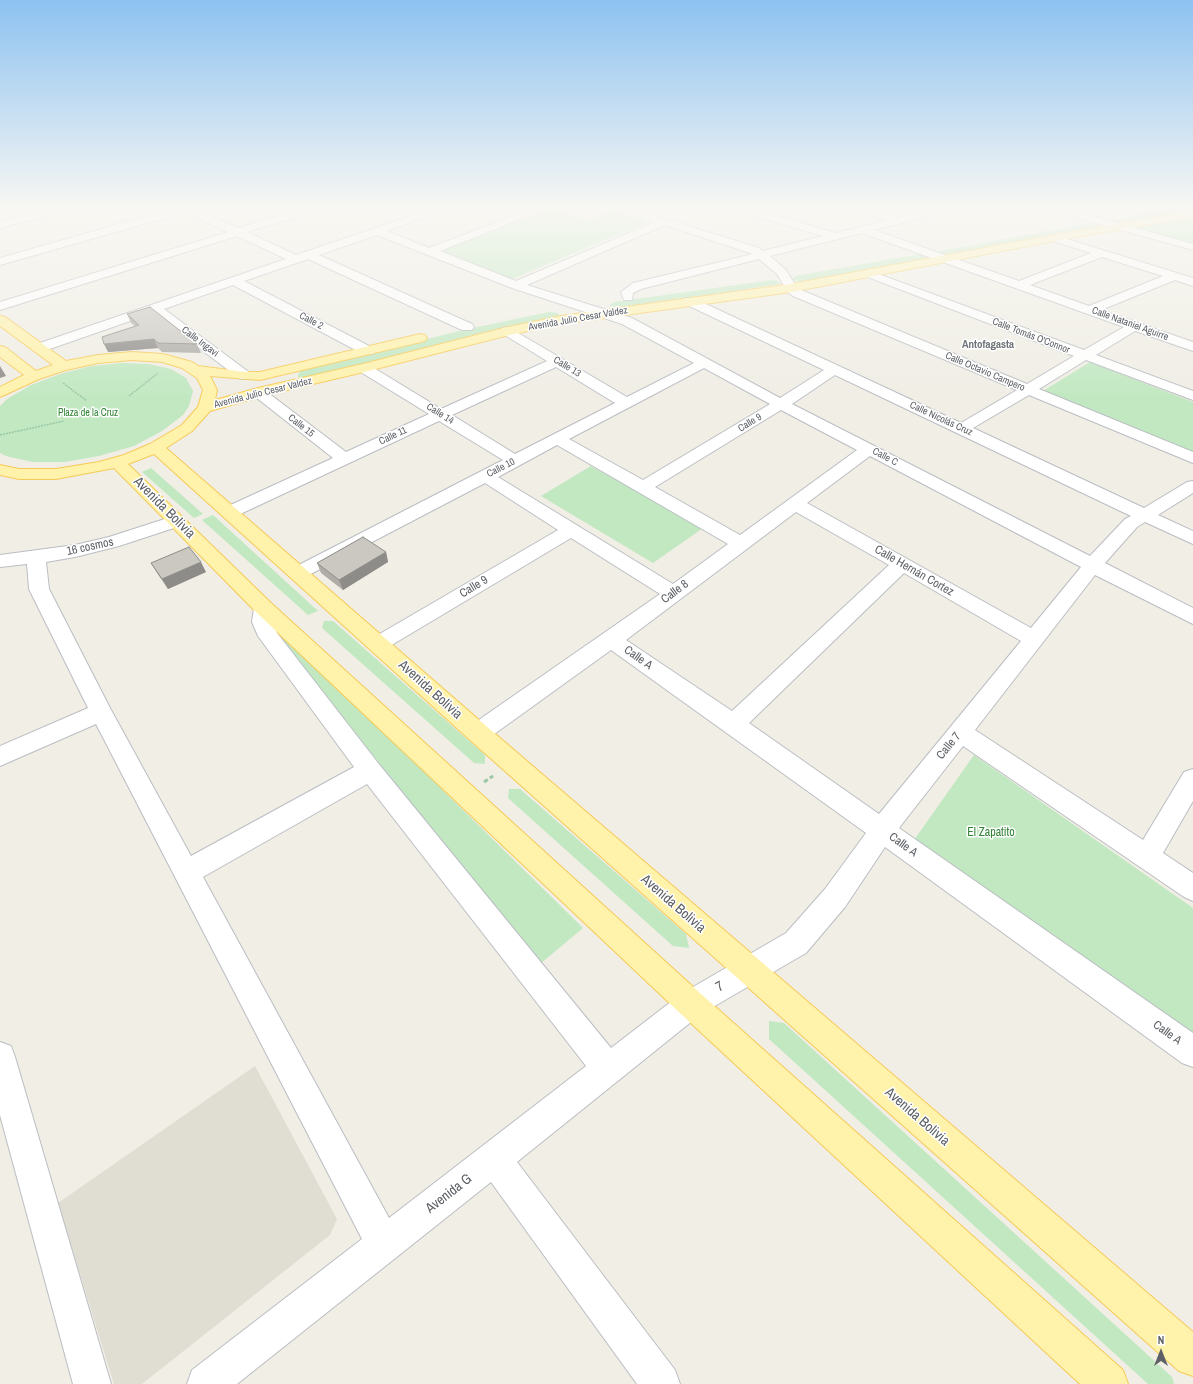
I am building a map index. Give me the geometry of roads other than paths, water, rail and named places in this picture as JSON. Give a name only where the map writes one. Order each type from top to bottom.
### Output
[{"type":"main road","name":"Avenida Julio Cesar Valdez","points":[[205,408],[258,392],[364,368],[508,331],[561,320],[601,307],[689,301],[788,282],[869,274],[887,271]]},
{"type":"main road","name":"Avenida Julio Cesar Valdez","points":[[768,278],[788,282],[800,273]]},
{"type":"main road","name":"Avenida Julio Cesar Valdez","points":[[624,297],[659,292]]},
{"type":"main road","name":"Avenida Julio Cesar Valdez","points":[[546,309],[574,304]]},
{"type":"main road","points":[[0,320],[63,366]]},
{"type":"main road","name":"Avenida Julio Cesar Valdez","points":[[196,370],[245,376],[268,375],[482,323]]},
{"type":"main road","points":[[0,350],[34,376]]},
{"type":"main road","points":[[0,393],[34,376],[63,366],[98,359],[132,356],[163,358],[176,361],[196,370],[205,379],[210,390],[205,408],[187,428],[156,447],[117,462],[79,471],[56,474],[18,474],[0,470]]},
{"type":"main road","name":"Avenida Bolivia","points":[[156,447],[478,733],[1193,1357]]},
{"type":"main road","name":"Avenida Bolivia","points":[[117,462],[264,608],[466,796],[691,1004],[1109,1384]]},
{"type":"street","points":[[0,306],[114,271]]},
{"type":"street","points":[[39,348],[264,271]]},
{"type":"street","points":[[343,271],[467,327]]},
{"type":"street","name":"Calle C","points":[[478,271],[574,304],[601,307],[782,404],[1193,617]]},
{"type":"street","points":[[516,285],[550,271]]},
{"type":"street","points":[[624,297],[627,292],[637,286],[699,271]]},
{"type":"street","name":"Calle Octavio Campero","points":[[777,271],[797,293],[1193,458]]},
{"type":"street","name":"Calle Nataniel Aguirre","points":[[979,271],[1193,347]]},
{"type":"street","points":[[1019,285],[1056,271]]},
{"type":"street","points":[[1158,271],[1193,282]]},
{"type":"street","name":"Calle Tomás O'Connor","points":[[869,274],[1193,396]]},
{"type":"street","points":[[1090,310],[1175,276]]},
{"type":"street","name":"Calle 2","points":[[234,280],[368,351]]},
{"type":"street","name":"Calle Nicolás Cruz","points":[[689,301],[1193,538]]},
{"type":"street","name":"Calle Ingavi","points":[[154,308],[245,376]]},
{"type":"street","points":[[961,429],[1134,326]]},
{"type":"street","name":"Calle 13","points":[[508,331],[626,403]]},
{"type":"street","points":[[1172,339],[1186,332]]},
{"type":"street","name":"Calle 11","points":[[230,512],[557,361]]},
{"type":"street","name":"Calle 10","points":[[298,573],[704,363]]},
{"type":"street","name":"Calle 14","points":[[364,368],[515,461]]},
{"type":"street","name":"Calle 9","points":[[644,487],[782,404],[834,369]]},
{"type":"street","name":"Calle 15","points":[[258,392],[344,459]]},
{"type":"street","points":[[558,439],[740,543]]},
{"type":"street","name":"Calle 8","points":[[478,733],[611,640],[740,543],[869,449]]},
{"type":"street","points":[[485,476],[673,593]]},
{"type":"street","name":"Calle 7","points":[[749,970],[796,943],[835,898],[882,830],[1033,638],[1092,566],[1131,523],[1193,486]]},
{"type":"street","name":"Calle Hernán Cortez","points":[[795,504],[1033,638]]},
{"type":"street","name":"16 cosmos","points":[[0,561],[36,557],[113,542],[177,521]]},
{"type":"street","name":"Calle 9","points":[[378,644],[571,530]]},
{"type":"street","points":[[36,557],[39,589],[101,712],[384,1245]]},
{"type":"street","points":[[733,724],[902,564]]},
{"type":"street","points":[[264,608],[262,622],[268,636],[370,770],[608,1069]]},
{"type":"street","name":"Calle A","points":[[611,640],[733,724],[1193,1052]]},
{"type":"street","points":[[0,756],[101,712]]},
{"type":"street","points":[[960,732],[1193,888]]},
{"type":"street","points":[[186,873],[370,770]]},
{"type":"street","points":[[1147,856],[1193,779]]},
{"type":"street","name":"7","points":[[691,1004],[749,970]]},
{"type":"street","name":"Avenida G","points":[[206,1384],[691,1004]]},
{"type":"street","points":[[0,1057],[92,1384]]},
{"type":"street","points":[[494,1159],[661,1384]]},
{"type":"district","name":"Antofagasta","points":[[988,345]]},
{"type":"park label","name":"Plaza de la Cruz","points":[[88,413]]},
{"type":"park label","name":"El Zapatito","points":[[991,833]]}]
